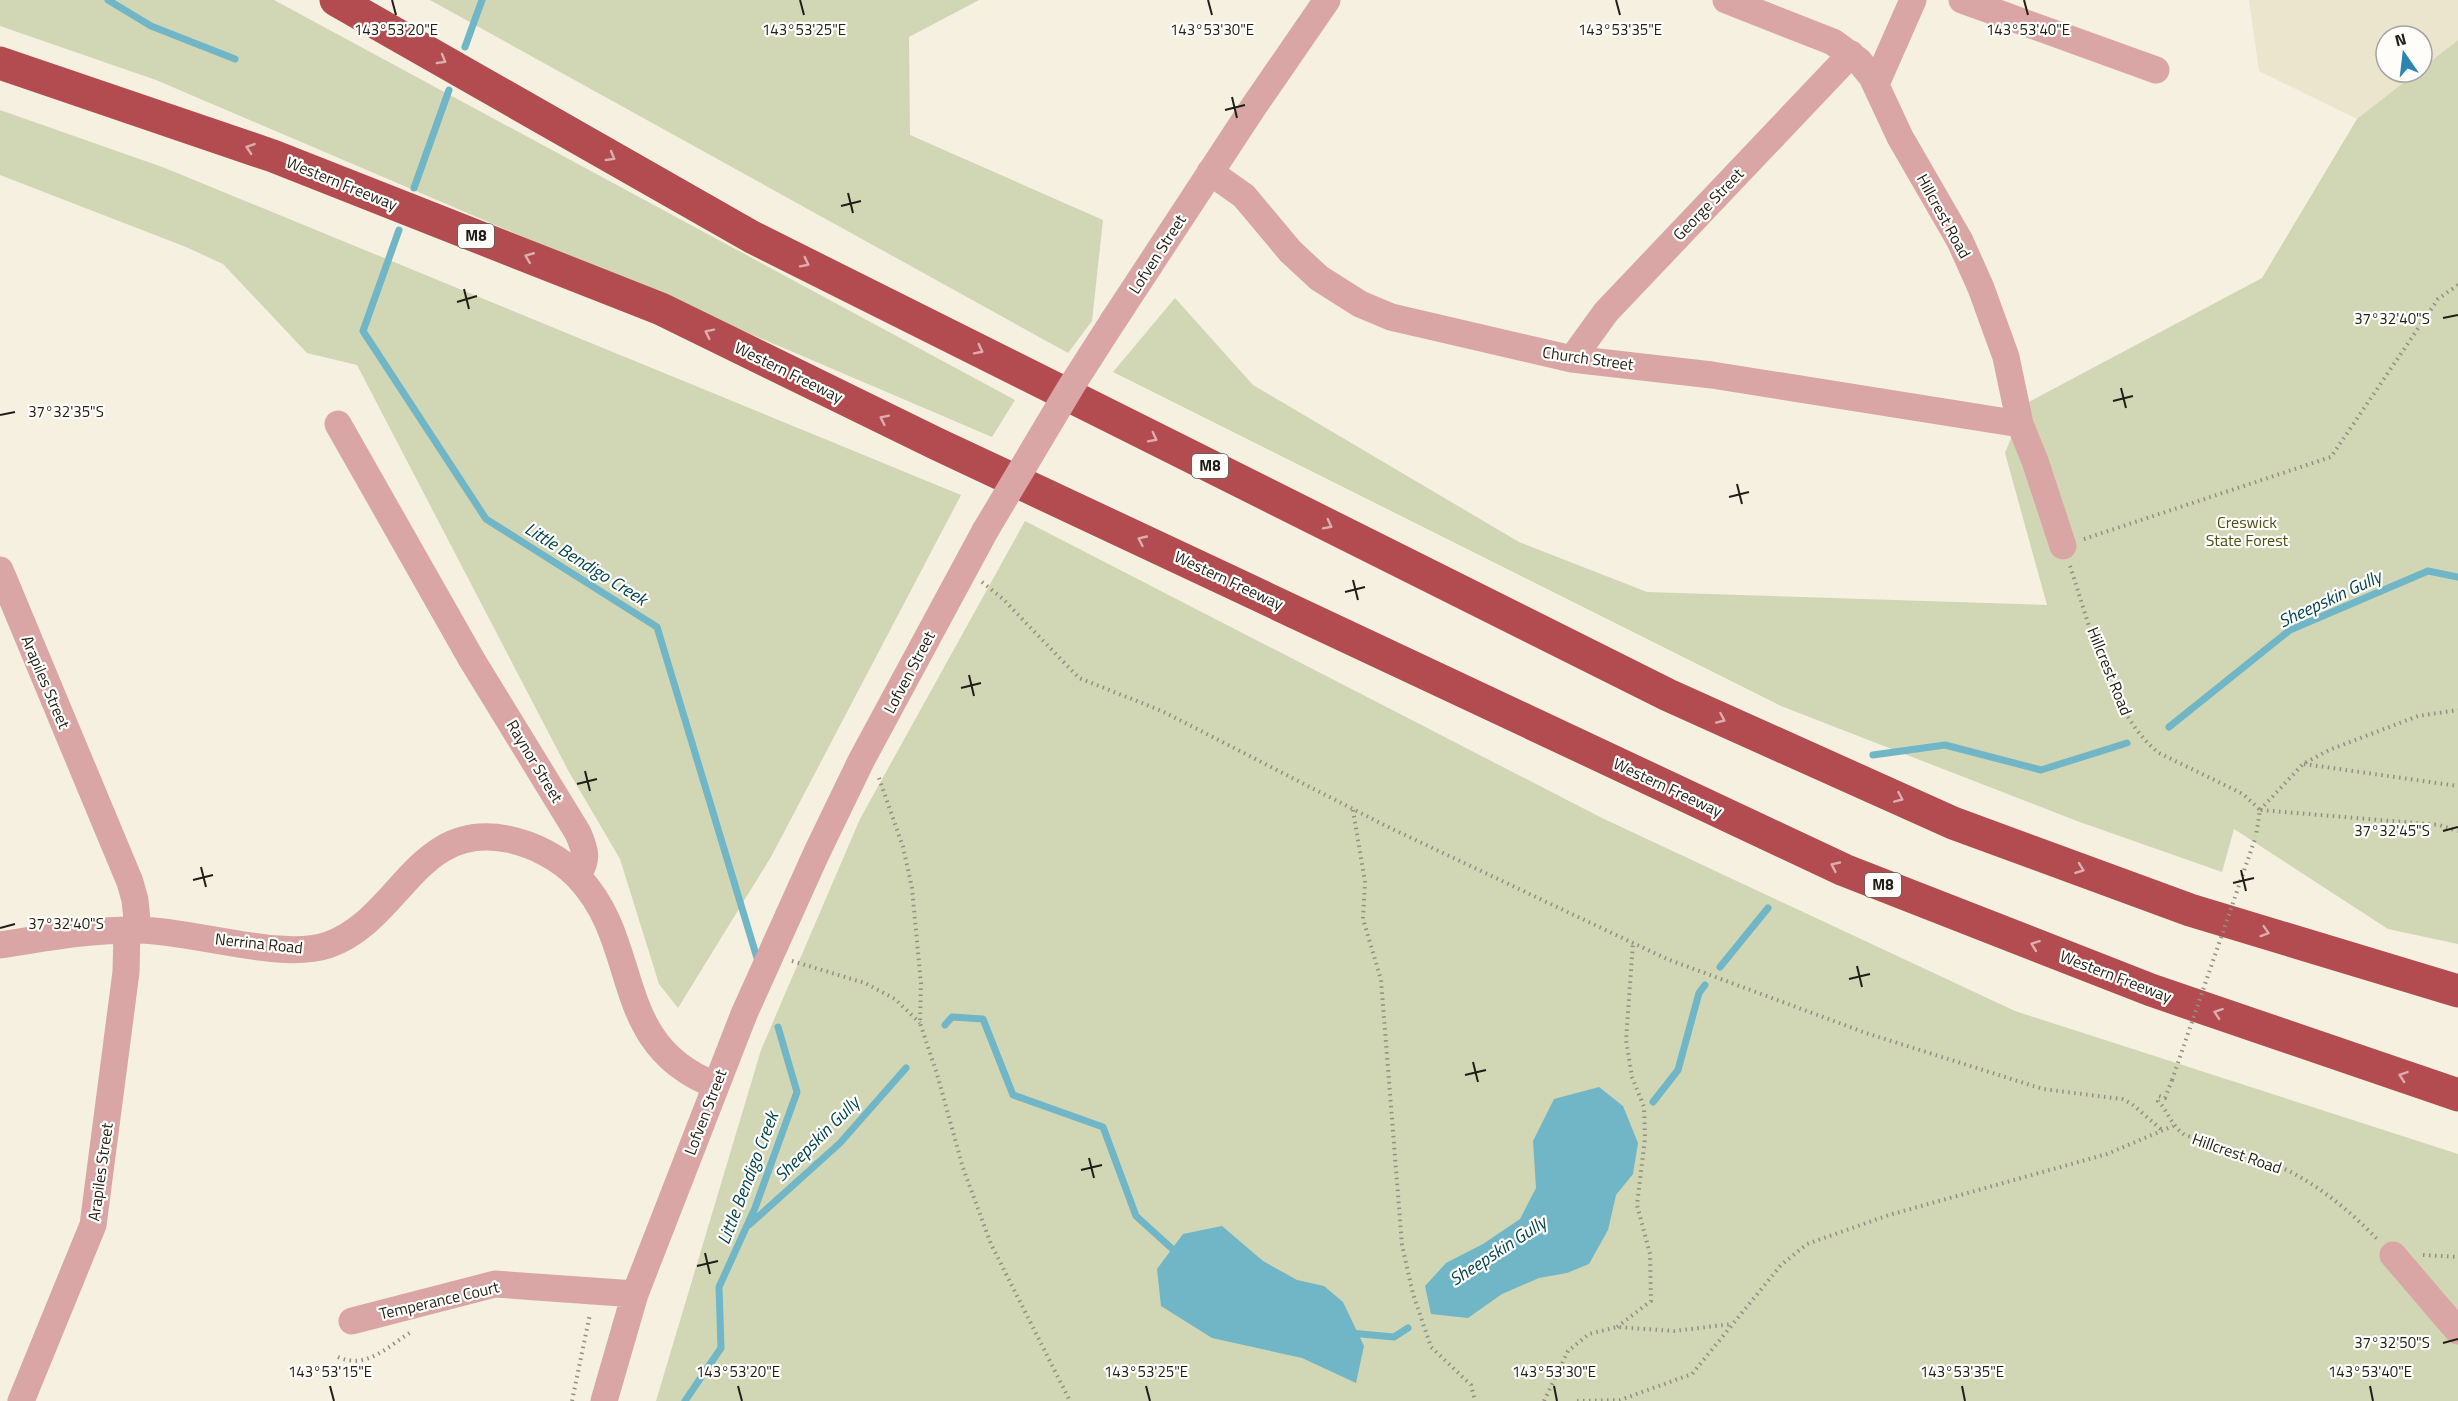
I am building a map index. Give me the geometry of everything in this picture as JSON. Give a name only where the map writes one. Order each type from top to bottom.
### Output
[{"type":"highway","name":"M8","points":[[336,0],[752,237],[1668,695],[1953,823],[2190,910],[2458,991]]},
{"type":"highway","name":"Western Freeway","points":[[0,63],[273,156],[661,309],[937,444],[1844,870],[2151,990],[2458,1095]]},
{"type":"street","name":"Lofven Street","points":[[604,1401],[634,1294],[715,1085],[771,954],[861,761],[985,531],[1072,385],[1210,172],[1327,0]]},
{"type":"street","name":"Hillcrest Road","points":[[1726,0],[1821,36],[1851,54],[1864,66],[1876,84],[1900,137],[1970,261],[2002,345],[2020,424],[2039,472],[2063,546]]},
{"type":"street","points":[[1876,84],[1913,0]]},
{"type":"street","points":[[1962,0],[2156,70]]},
{"type":"street","name":"George Street","points":[[1572,359],[1606,312],[1851,54]]},
{"type":"street","name":"Church Street","points":[[1210,172],[1244,196],[1282,242],[1314,274],[1377,313],[1572,359],[1680,370],[2020,424]]},
{"type":"street","name":"Raynor Street","points":[[338,424],[472,660],[578,833],[584,848],[585,861],[578,876]]},
{"type":"street","name":"Arapiles Street","points":[[2,578],[130,882],[135,900],[93,1225],[21,1401]]},
{"type":"street","name":"Nerrina Road","points":[[0,945],[77,934],[132,930],[195,935],[280,949],[318,948],[338,941],[358,929],[437,851],[453,842],[477,836],[507,839],[530,846],[553,858],[578,876]]},
{"type":"street","points":[[578,876],[607,921],[636,1005],[648,1032],[661,1049],[678,1065],[697,1078],[715,1085]]},
{"type":"street","points":[[2393,1255],[2458,1331]]},
{"type":"street","name":"Temperance Court","points":[[352,1321],[495,1284],[596,1302],[634,1294]]},
{"type":"path","points":[[2063,546],[2331,457],[2438,299],[2458,285]]},
{"type":"path","name":"Hillcrest Road","points":[[2063,546],[2104,664],[2122,707],[2133,726],[2159,753],[2243,794],[2260,810],[2256,836],[2172,1080],[2165,1098],[2159,1096],[2158,1101],[2163,1104],[2173,1126],[2185,1135],[2287,1170],[2301,1177],[2354,1215],[2393,1255]]},
{"type":"path","points":[[964,570],[1003,599],[1079,678],[1162,711],[1352,809],[1667,959],[1866,1033],[2043,1089],[2122,1099],[2132,1104],[2163,1131]]},
{"type":"path","points":[[2260,810],[2303,764],[2329,750],[2418,716],[2458,710]]},
{"type":"path","points":[[861,761],[878,776],[903,847],[912,888],[918,938],[921,984],[920,1023],[963,1168],[991,1244],[1070,1401]]},
{"type":"path","points":[[2303,764],[2458,786]]},
{"type":"path","points":[[1352,809],[1365,882],[1363,919],[1381,980],[1402,1245],[1413,1294],[1431,1347],[1471,1385],[1475,1401]]},
{"type":"path","points":[[2260,810],[2439,825],[2458,831]]},
{"type":"path","points":[[1617,1327],[1651,1301],[1650,1254],[1637,1205],[1645,1138],[1644,1107],[1632,1077],[1626,1040],[1633,943]]},
{"type":"path","points":[[771,954],[865,983],[895,999],[920,1023]]},
{"type":"path","points":[[1577,1401],[1620,1400],[1692,1374],[1780,1265],[1807,1244],[1890,1215],[2107,1154],[2173,1126]]},
{"type":"path","points":[[579,1313],[596,1302]]},
{"type":"path","points":[[572,1401],[596,1302]]},
{"type":"path","points":[[1544,1401],[1568,1351],[1589,1334],[1617,1327],[1674,1331],[1733,1324]]},
{"type":"path","points":[[338,1357],[352,1361],[376,1356],[416,1329]]},
{"type":"shaded area","points":[[2249,0],[2458,0],[2458,40],[2434,59],[2434,24],[2374,24],[2374,84],[2402,84],[2357,119],[2259,71]]},
{"type":"green space","points":[[0,0],[274,0],[1015,400],[992,437],[156,80],[0,26]]},
{"type":"green space","points":[[430,0],[979,0],[909,37],[910,135],[1103,220],[1092,321],[1068,353]]},
{"type":"green space","name":"Creswick State Forest","points":[[2458,40],[2458,944],[2388,929],[2234,829],[2222,872],[2077,821],[1781,706],[1113,372],[1175,298],[1253,385],[1519,542],[1647,592],[2047,605],[2005,453],[2025,404],[2262,278],[2357,119],[2402,84],[2434,84],[2434,59]]},
{"type":"green space","points":[[0,110],[165,168],[961,495],[771,857],[678,1008],[659,984],[620,859],[569,772],[357,365],[307,353],[223,264],[186,247],[0,175]]},
{"type":"green space","points":[[1025,521],[1602,818],[2015,1011],[2458,1154],[2458,1401],[656,1401],[761,1050],[860,819]]},
{"type":"water","points":[[1599,1087],[1623,1106],[1638,1143],[1633,1174],[1616,1195],[1608,1230],[1589,1264],[1567,1273],[1539,1278],[1502,1294],[1468,1318],[1431,1314],[1425,1286],[1446,1263],[1483,1244],[1520,1219],[1536,1188],[1533,1141],[1554,1099]]},
{"type":"water","points":[[1222,1226],[1263,1261],[1297,1280],[1324,1286],[1343,1302],[1364,1346],[1356,1383],[1302,1358],[1212,1338],[1161,1306],[1157,1269],[1183,1234]]},
{"type":"waterway","points":[[108,0],[151,26],[235,59]]},
{"type":"waterway","name":"Little Bendigo Creek","points":[[465,47],[482,0]]},
{"type":"waterway","name":"Little Bendigo Creek","points":[[414,188],[449,90]]},
{"type":"waterway","name":"Little Bendigo Creek","points":[[399,230],[363,331],[486,519],[657,627],[757,958]]},
{"type":"waterway","name":"Sheepskin Gully","points":[[2169,727],[2290,630],[2428,571],[2458,577]]},
{"type":"waterway","name":"Sheepskin Gully","points":[[1873,755],[1945,745],[2041,770],[2127,743]]},
{"type":"waterway","name":"Sheepskin Gully","points":[[1720,967],[1768,908]]},
{"type":"waterway","name":"Sheepskin Gully","points":[[1653,1102],[1678,1070],[1699,993],[1705,985]]},
{"type":"waterway","name":"Sheepskin Gully","points":[[945,1025],[952,1017],[983,1019],[1013,1095],[1103,1127],[1136,1216],[1179,1255]]},
{"type":"waterway","name":"Little Bendigo Creek","points":[[685,1401],[721,1348],[719,1287],[755,1208],[797,1092],[778,1027]]},
{"type":"waterway","name":"Sheepskin Gully","points":[[749,1225],[840,1143],[906,1068]]},
{"type":"waterway","name":"Sheepskin Gully","points":[[1350,1333],[1394,1337],[1408,1328]]}]
